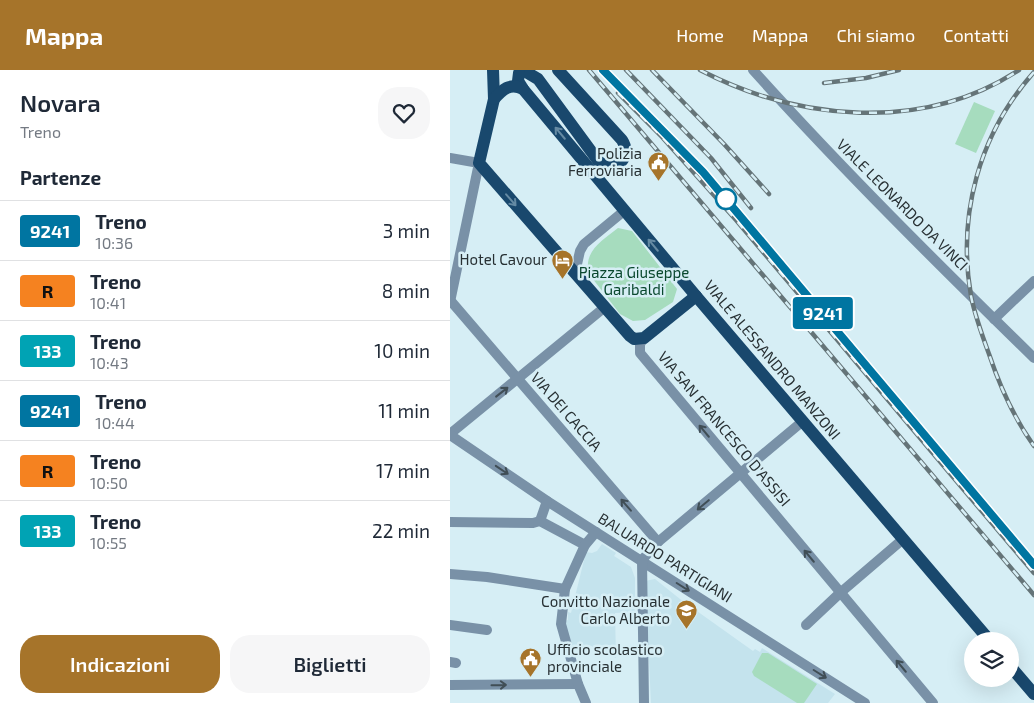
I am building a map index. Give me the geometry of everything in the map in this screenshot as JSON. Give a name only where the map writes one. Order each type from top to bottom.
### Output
[{"type":"main road","points":[[494,70],[499,76],[508,79],[521,71],[538,79],[599,162],[609,167],[620,164],[626,155],[626,145],[558,70]]},
{"type":"main road","points":[[494,70],[494,99],[478,163],[630,336],[639,339],[644,338],[696,296]]},
{"type":"main road","name":"VIALE ALESSANDRO MANZONI","points":[[521,71],[518,81],[523,89],[902,540],[982,632]]},
{"type":"main road","points":[[494,99],[507,87],[518,86],[523,89]]},
{"type":"main road","points":[[1019,676],[1034,694]]},
{"type":"street","name":"VIALE LEONARDO DA VINCI","points":[[753,70],[801,124],[913,240],[1034,358]]},
{"type":"street","points":[[450,158],[478,163],[450,300]]},
{"type":"street","points":[[575,273],[584,244],[624,211]]},
{"type":"street","points":[[994,319],[1034,280]]},
{"type":"street","name":"VIA DEI CACCIA","points":[[450,300],[658,542]]},
{"type":"street","points":[[450,435],[463,422],[605,307]]},
{"type":"street","name":"VIA SAN FRANCESCO D'ASSISI","points":[[644,338],[640,344],[640,354],[933,703]]},
{"type":"street","points":[[644,703],[642,560],[658,542],[803,421]]},
{"type":"street","name":"BALUARDO PARTIGIANI","points":[[450,435],[548,501],[861,702]]},
{"type":"street","points":[[540,521],[548,501]]},
{"type":"street","points":[[450,522],[533,523],[540,521],[585,546]]},
{"type":"street","points":[[586,703],[578,684],[561,624],[565,589],[585,546],[596,532]]},
{"type":"street","points":[[806,625],[902,540]]},
{"type":"street","points":[[450,574],[487,577],[565,589]]},
{"type":"street","points":[[450,625],[487,630]]},
{"type":"street","points":[[450,685],[578,684]]},
{"type":"shaded area","name":"Convitto Nazionale Carlo Alberto","points":[[602,544],[616,553],[614,556],[631,567],[635,578],[635,612],[615,613],[616,658],[589,645],[570,651],[563,622],[568,620],[568,612],[571,613],[586,552],[592,553],[597,551]]},
{"type":"shaded area","name":"Convitto Nazionale Carlo Alberto","points":[[655,579],[753,651],[755,649],[760,652],[762,648],[835,694],[828,703],[651,703],[645,581]]},
{"type":"green space","points":[[974,102],[995,111],[976,153],[955,144]]},
{"type":"green space","name":"Piazza Giuseppe Garibaldi","points":[[618,228],[632,231],[677,289],[673,302],[645,320],[633,321],[620,314],[589,274],[588,266],[591,253],[600,242]]},
{"type":"green space","points":[[762,653],[768,653],[817,684],[804,703],[797,703],[754,676],[752,672]]},
{"type":"railway","points":[[589,70],[1034,595]]},
{"type":"railway","points":[[603,70],[628,95]]},
{"type":"railway","points":[[626,70],[711,158],[751,208]]},
{"type":"railway","points":[[652,70],[724,144],[769,194]]},
{"type":"railway","points":[[700,70],[738,87],[778,100],[819,109],[860,113],[902,111],[942,104],[982,90],[1019,70]]},
{"type":"railway","points":[[824,83],[866,78],[899,70]]},
{"type":"railway","points":[[1034,72],[1015,96],[999,122],[986,149],[970,206],[967,236],[967,266],[971,296],[979,325],[1003,390],[1020,424],[1034,446]]},
{"type":"railway","points":[[618,93],[662,137],[736,220],[1034,573]]},
{"type":"train","name":"9241","points":[[603,70],[703,172],[1034,565]]},
{"type":"place","name":"Polizia Ferroviaria","points":[[658,182]]},
{"type":"place","name":"Hotel Cavour","points":[[563,279]]},
{"type":"place","name":"Convitto Nazionale Carlo Alberto","points":[[686,630]]},
{"type":"place","name":"Ufficio scolastico provinciale","points":[[531,678]]}]
